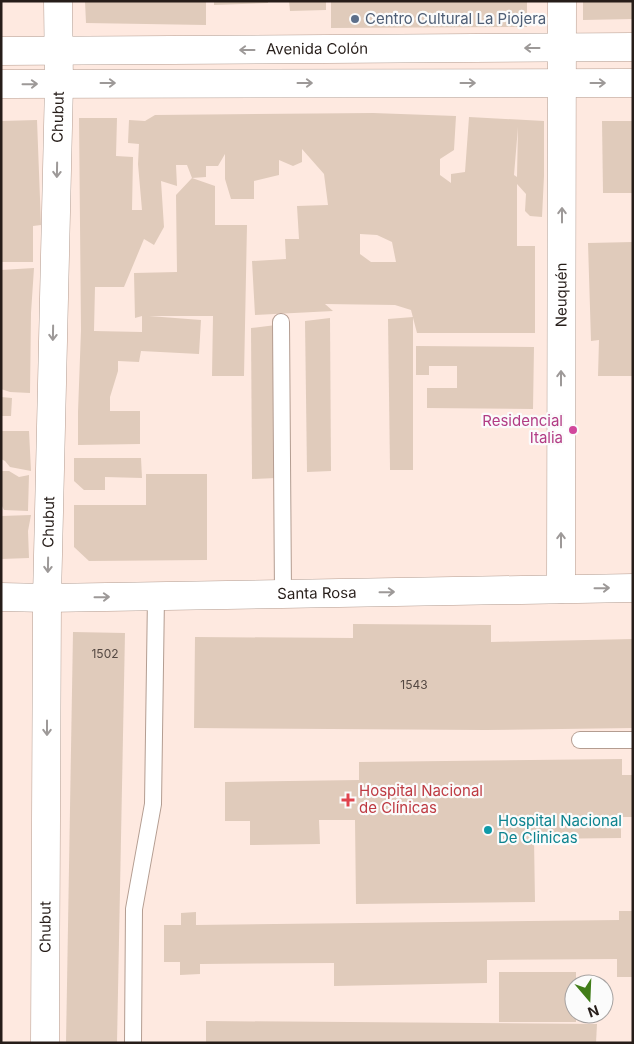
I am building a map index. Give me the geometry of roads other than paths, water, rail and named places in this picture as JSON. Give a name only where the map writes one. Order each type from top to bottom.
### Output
[{"type":"street","name":"Chubut","points":[[46,1043],[47,598],[59,84],[58,1]]},
{"type":"street","name":"Neuquén","points":[[561,589],[562,1]]},
{"type":"street","name":"Avenida Colón","points":[[1,51],[633,47]]},
{"type":"street","points":[[1,84],[633,83]]},
{"type":"street","name":"Santa Rosa","points":[[1,597],[47,598],[633,588]]},
{"type":"lane","points":[[281,322],[283,594]]},
{"type":"lane","points":[[134,1043],[134,909],[153,804],[156,596]]},
{"type":"lane","points":[[580,740],[633,740]]},
{"type":"place","name":"Centro Cultural La Piojera","points":[[355,19]]},
{"type":"place","name":"Residencial Italia","points":[[573,430]]},
{"type":"place","name":"Hospital Nacional de Clínicas","points":[[348,800]]},
{"type":"place","name":"Hospital Nacional De Clinicas","points":[[488,830]]}]
